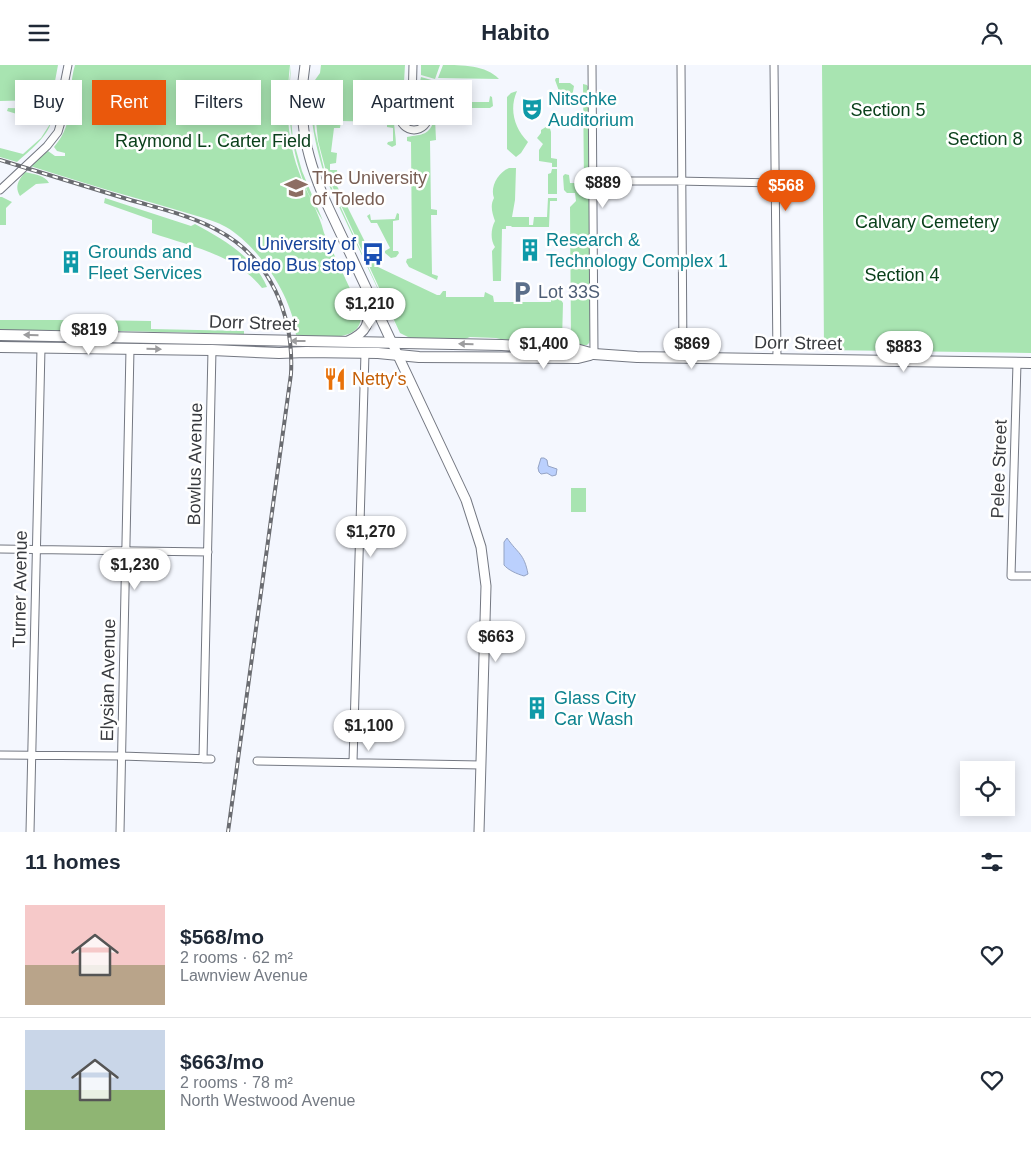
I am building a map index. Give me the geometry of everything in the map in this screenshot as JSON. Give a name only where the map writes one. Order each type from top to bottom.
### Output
[{"type":"main road","name":"Dorr Street","points":[[0,335],[392,342],[576,349],[594,354],[684,358],[1031,363]]},
{"type":"main road","points":[[40,347],[109,343],[111,342],[111,337]]},
{"type":"main road","name":"Dorr Street","points":[[0,347],[365,353],[458,357],[492,355],[578,358],[594,354]]},
{"type":"main road","points":[[492,355],[529,353],[531,347]]},
{"type":"street","points":[[0,190],[47,146],[58,133],[65,108],[65,80],[68,65]]},
{"type":"street","points":[[304,65],[301,110],[304,138],[309,158],[322,193],[466,500],[481,547],[486,586],[479,832]]},
{"type":"street","points":[[412,65],[412,80]]},
{"type":"street","points":[[592,65],[594,354]]},
{"type":"street","points":[[681,65],[684,358]]},
{"type":"street","points":[[774,65],[776,359]]},
{"type":"street","points":[[412,102],[421,104],[428,115],[426,123],[415,130],[404,126],[400,118],[401,109],[412,102]]},
{"type":"street","points":[[592,181],[775,183]]},
{"type":"street","points":[[347,342],[359,336],[366,328],[369,294]]},
{"type":"street","name":"Turner Avenue","points":[[30,832],[40,347]]},
{"type":"street","name":"Elysian Avenue","points":[[120,832],[130,349]]},
{"type":"street","name":"Bowlus Avenue","points":[[202,759],[212,350]]},
{"type":"street","points":[[353,762],[365,353]]},
{"type":"street","name":"Pelee Street","points":[[1017,363],[1011,576],[1031,576]]},
{"type":"street","points":[[0,549],[208,552]]},
{"type":"street","points":[[0,755],[211,759]]},
{"type":"street","points":[[257,761],[481,765]]},
{"type":"green space","points":[[0,65],[58,65],[55,80],[15,80],[15,101],[0,101]]},
{"type":"green space","name":"Raymond L. Carter Field","points":[[75,65],[290,65],[289,80],[271,80],[271,125],[288,125],[295,159],[302,180],[319,217],[324,233],[360,310],[360,321],[356,329],[349,334],[338,336],[296,335],[288,305],[272,274],[250,247],[223,225],[30,166],[48,151],[55,156],[65,156],[65,153],[57,151],[54,147],[66,125],[82,125],[82,80],[72,80]]},
{"type":"green space","points":[[321,65],[405,65],[404,80],[353,80],[353,121],[343,121],[343,80],[315,80],[320,73]]},
{"type":"green space","points":[[421,65],[440,65],[435,79],[421,75]]},
{"type":"green space","points":[[443,65],[481,68],[494,74],[499,79],[438,78]]},
{"type":"green space","name":"Calvary Cemetery","points":[[822,65],[1031,65],[1031,353],[824,350]]},
{"type":"green space","points":[[421,77],[432,80],[420,80]]},
{"type":"green space","points":[[556,78],[559,78],[559,83],[570,83],[574,86],[572,97],[564,103],[559,103],[556,100],[559,91]]},
{"type":"green space","points":[[583,84],[587,85],[590,90],[591,337],[587,345],[575,345],[571,338],[570,207],[576,201],[575,193],[567,193],[564,190],[563,176],[565,174],[569,175],[570,183],[584,183]]},
{"type":"green space","points":[[517,91],[513,105],[514,118],[519,131],[528,142],[516,157],[507,149],[507,97]]},
{"type":"green space","points":[[490,96],[492,97],[493,106],[490,108],[472,108],[472,102],[489,102]]},
{"type":"green space","points":[[8,108],[15,108],[15,113],[7,111]]},
{"type":"green space","points":[[50,125],[42,138],[17,162],[0,157],[0,148],[23,154],[41,138]]},
{"type":"green space","points":[[292,125],[293,139],[302,171],[323,221],[313,203],[298,165],[290,126]]},
{"type":"green space","points":[[313,125],[315,125],[325,173],[399,334],[325,177]]},
{"type":"green space","points":[[316,125],[340,125],[340,128],[334,128],[331,152],[337,153],[336,163],[330,164],[330,170],[337,170],[338,178],[334,180],[375,262],[381,261],[378,267],[437,295],[446,291],[446,297],[484,297],[485,292],[493,296],[494,302],[551,302],[551,296],[559,297],[563,303],[562,341],[560,344],[553,344],[530,337],[505,340],[470,337],[465,339],[410,338],[400,333],[327,175],[318,141]]},
{"type":"green space","points":[[387,125],[394,125],[396,145],[392,147],[387,144],[393,141],[393,128],[387,127]]},
{"type":"green space","points":[[432,125],[435,125],[436,140],[430,141],[431,209],[437,210],[437,215],[431,215],[432,274],[438,276],[437,280],[409,267],[406,262],[407,259],[412,258],[411,142],[407,141],[407,137],[425,133]]},
{"type":"green space","points":[[549,125],[551,132],[551,158],[557,159],[557,167],[552,167],[552,163],[539,161],[539,150],[543,144],[537,138],[541,130]]},
{"type":"green space","points":[[509,168],[516,168],[515,200],[512,217],[529,217],[529,225],[533,225],[534,217],[547,217],[548,198],[557,198],[557,201],[550,201],[549,227],[506,226],[506,229],[502,229],[501,281],[493,281],[492,251],[495,247],[492,241],[492,234],[495,221],[492,209],[493,190],[498,177]]},
{"type":"green space","points":[[552,169],[557,169],[557,194],[548,194],[548,174],[551,173]]},
{"type":"green space","points":[[25,172],[42,177],[49,183],[36,184],[20,196],[17,186]]},
{"type":"green space","points":[[0,197],[12,202],[6,208],[6,225],[0,225]]},
{"type":"green space","points":[[105,198],[191,226],[195,224],[206,230],[246,258],[261,276],[267,287],[262,288],[239,267],[212,253],[152,233],[152,220],[104,203]]},
{"type":"green space","points":[[397,213],[399,214],[399,220],[393,221],[393,251],[398,251],[399,253],[396,257],[391,258],[385,253],[390,248],[377,223],[371,223],[367,216],[370,214],[371,220],[395,219]]},
{"type":"green space","points":[[0,320],[77,320],[74,331],[0,330]]},
{"type":"green space","points":[[84,320],[151,321],[151,329],[244,331],[244,334],[119,331],[111,328],[86,331]]},
{"type":"green space","points":[[571,488],[586,488],[586,512],[571,512]]},
{"type":"water","points":[[541,458],[547,460],[548,466],[557,469],[556,475],[552,476],[539,472],[538,468]]},
{"type":"water","points":[[507,538],[522,558],[528,574],[524,576],[518,574],[504,565],[504,542]]},
{"type":"railway","points":[[0,160],[173,212],[217,230],[236,242],[252,256],[265,273],[283,310],[291,352],[291,374],[228,832]]},
{"type":"place","name":"Nitschke Auditorium","points":[[532,109]]},
{"type":"place","name":"The University of Toledo","points":[[296,188]]},
{"type":"place","name":"Research & Technology Complex 1","points":[[530,250]]},
{"type":"place","name":"University of Toledo Bus stop","points":[[373,254]]},
{"type":"place","name":"Grounds and Fleet Services","points":[[71,262]]},
{"type":"place","name":"Lot 33S","points":[[522,292]]},
{"type":"place","name":"Netty's","points":[[335,379]]},
{"type":"place","name":"Glass City Car Wash","points":[[537,708]]},
{"type":"park label","name":"Section 5","points":[[888,110]]},
{"type":"park label","name":"Section 8","points":[[985,139]]},
{"type":"park label","name":"Section 4","points":[[902,275]]}]
